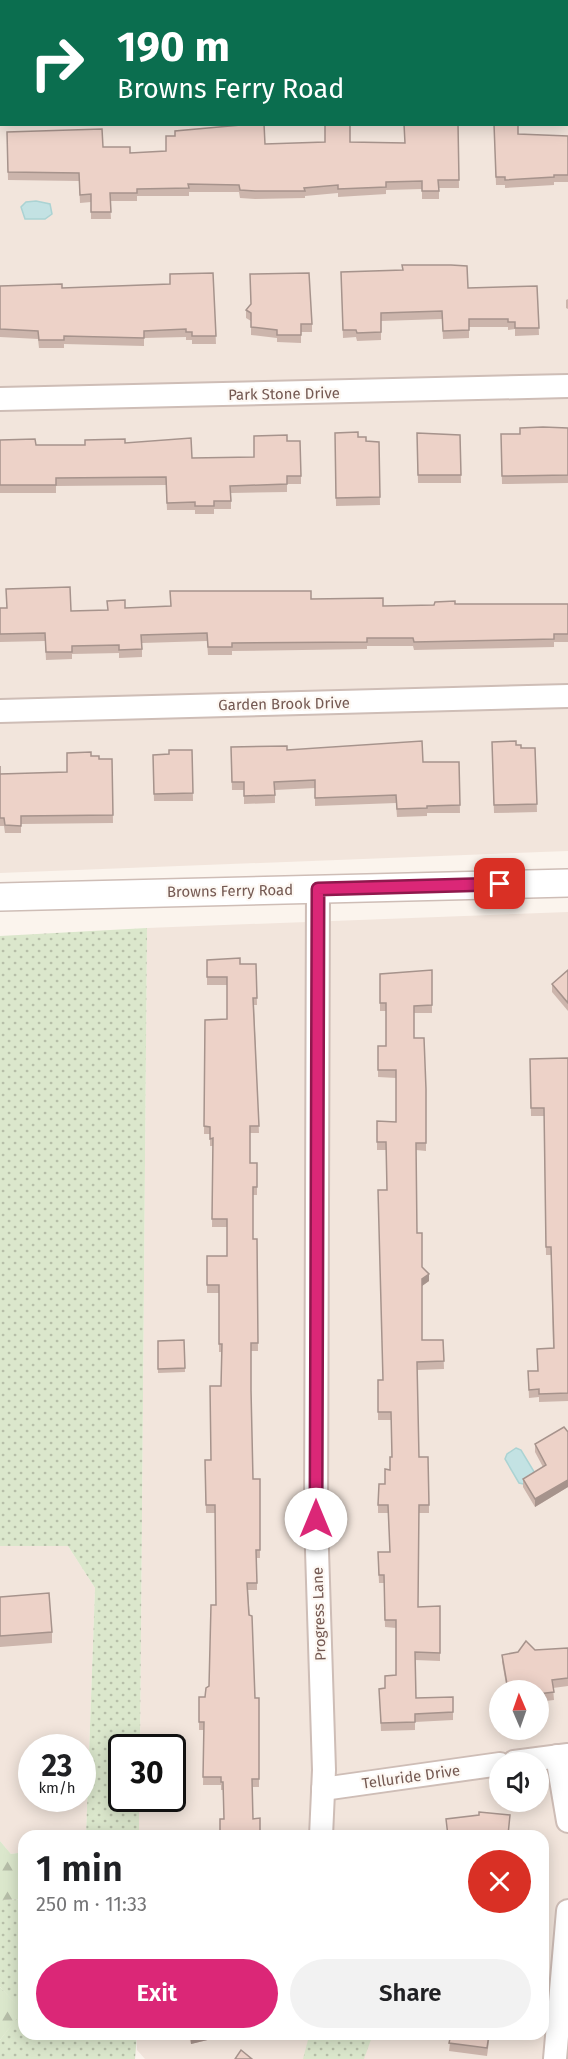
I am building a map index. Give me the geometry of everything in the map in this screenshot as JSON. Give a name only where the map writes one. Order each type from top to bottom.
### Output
[{"type":"street","name":"Park Stone Drive","points":[[0,399],[568,386]]},
{"type":"street","name":"Garden Brook Drive","points":[[0,711],[568,696]]},
{"type":"street","name":"Browns Ferry Road","points":[[0,897],[568,882]]},
{"type":"street","name":"Progress Lane","points":[[318,889],[316,1519],[323,1789],[321,1830]]},
{"type":"street","points":[[562,1756],[568,1821]]},
{"type":"street","name":"Telluride Drive","points":[[323,1789],[489,1766]]},
{"type":"street","points":[[555,2059],[568,1911]]},
{"type":"shaded area","points":[[0,126],[568,126],[568,851],[0,873]]},
{"type":"shaded area","points":[[568,912],[568,2059],[145,2059],[137,2050],[137,2040],[549,2040],[549,1830],[139,1830],[139,1812],[186,1812],[186,1734],[140,1734],[147,928]]},
{"type":"shaded area","points":[[0,1546],[68,1546],[95,1588],[90,1734],[18,1734],[18,1812],[87,1812],[86,1830],[18,1830],[18,1853],[11,1854],[0,1841]]},
{"type":"green space","points":[[147,928],[140,1734],[108,1734],[108,1812],[139,1812],[139,1830],[86,1830],[87,1812],[96,1812],[96,1734],[90,1734],[95,1588],[68,1546],[0,1546],[0,936]]},
{"type":"green space","points":[[0,1841],[11,1854],[18,1853],[18,1899],[0,1900]]},
{"type":"green space","points":[[18,1899],[18,2007],[0,1987],[0,1900]]},
{"type":"green space","points":[[0,1987],[18,2006],[18,2017],[0,2040]]},
{"type":"green space","points":[[18,2016],[18,2040],[137,2040],[135,2059],[0,2059],[0,2040]]},
{"type":"green space","points":[[308,2040],[371,2040],[364,2059],[303,2059]]},
{"type":"water","points":[[36,201],[50,204],[52,214],[45,219],[25,219],[21,207],[26,202]]},
{"type":"water","points":[[516,1448],[521,1450],[536,1475],[528,1485],[519,1483],[505,1459],[507,1454]]},
{"type":"building","points":[[230,126],[264,126],[265,144],[325,142],[325,126],[350,126],[350,142],[405,143],[404,126],[458,126],[459,180],[438,180],[439,191],[422,191],[422,181],[386,182],[386,187],[338,189],[338,185],[304,188],[305,191],[255,191],[240,190],[239,185],[188,184],[189,188],[137,189],[137,193],[110,193],[111,212],[91,212],[91,194],[80,195],[79,173],[8,172],[7,132],[102,129],[103,147],[130,147],[130,153],[166,151],[166,136],[175,136],[175,131]]},
{"type":"building","points":[[494,126],[518,126],[518,134],[568,136],[568,175],[505,180],[505,177],[496,177]]},
{"type":"building","points":[[402,265],[467,266],[468,288],[537,286],[539,328],[515,328],[515,322],[508,322],[508,319],[469,319],[469,330],[443,331],[442,311],[381,313],[381,332],[357,333],[356,330],[343,330],[341,272],[403,270]]},
{"type":"building","points":[[213,273],[216,336],[192,336],[192,332],[186,332],[186,329],[144,331],[144,338],[64,336],[64,340],[39,340],[38,331],[0,329],[0,286],[62,284],[62,288],[170,284],[170,274]]},
{"type":"building","points":[[309,273],[312,324],[301,324],[301,335],[277,335],[277,330],[251,327],[251,313],[246,310],[251,304],[250,274]]},
{"type":"building","points":[[520,428],[568,428],[568,475],[502,476],[501,434],[520,434]]},
{"type":"building","points":[[358,432],[358,437],[366,437],[366,441],[379,442],[380,497],[336,498],[335,433]]},
{"type":"building","points":[[417,433],[460,435],[461,475],[418,475]]},
{"type":"building","points":[[287,435],[287,441],[300,441],[301,476],[287,476],[287,484],[230,486],[231,501],[214,501],[214,506],[195,506],[195,502],[167,503],[166,477],[56,478],[56,485],[0,485],[0,440],[35,439],[36,445],[85,445],[85,440],[125,439],[125,443],[191,438],[192,458],[254,457],[254,436]]},
{"type":"building","points":[[70,587],[71,611],[108,610],[107,601],[125,600],[125,608],[171,606],[170,591],[311,591],[311,599],[383,598],[383,606],[434,605],[435,602],[455,601],[455,604],[568,604],[568,634],[554,634],[554,639],[414,642],[413,638],[367,638],[367,642],[232,643],[232,647],[208,647],[207,633],[141,635],[142,649],[119,650],[119,645],[72,646],[72,652],[46,652],[45,633],[0,634],[0,608],[7,608],[6,589]]},
{"type":"building","points":[[422,741],[423,762],[459,762],[460,805],[397,809],[396,795],[315,798],[315,780],[274,782],[275,795],[244,796],[244,782],[232,782],[231,747],[287,746],[287,750]]},
{"type":"building","points":[[516,741],[516,745],[521,745],[521,748],[535,748],[537,804],[494,805],[492,742]]},
{"type":"building","points":[[169,750],[192,750],[193,793],[154,794],[153,755],[169,754]]},
{"type":"building","points":[[91,752],[91,756],[99,756],[99,759],[112,759],[113,815],[21,816],[21,826],[5,825],[4,818],[0,818],[0,774],[67,772],[67,753]]},
{"type":"building","points":[[240,958],[240,964],[256,964],[257,998],[253,998],[259,1126],[250,1126],[250,1163],[257,1163],[257,1187],[253,1187],[253,1239],[257,1239],[258,1343],[251,1343],[251,1390],[253,1479],[260,1479],[260,1550],[256,1550],[257,1583],[247,1583],[249,1615],[252,1616],[255,1698],[259,1698],[259,1779],[252,1779],[253,1819],[260,1818],[260,1830],[220,1830],[220,1819],[224,1819],[223,1782],[221,1782],[221,1777],[203,1777],[204,1722],[199,1722],[199,1697],[205,1697],[206,1688],[209,1686],[211,1605],[216,1605],[215,1505],[206,1505],[205,1460],[211,1460],[210,1386],[221,1386],[222,1344],[219,1344],[219,1285],[207,1285],[207,1256],[227,1256],[227,1219],[212,1219],[213,1138],[210,1139],[210,1127],[204,1126],[205,1020],[227,1019],[227,977],[207,977],[207,960]]},
{"type":"building","points":[[432,970],[432,1005],[414,1006],[414,1038],[424,1038],[426,1089],[426,1143],[416,1143],[417,1233],[422,1233],[422,1267],[429,1274],[422,1279],[422,1340],[443,1340],[444,1361],[417,1362],[419,1457],[428,1457],[429,1505],[419,1505],[418,1607],[440,1606],[440,1653],[415,1652],[416,1698],[453,1697],[453,1712],[415,1714],[415,1722],[381,1723],[379,1689],[385,1688],[385,1676],[396,1675],[396,1620],[385,1620],[384,1575],[379,1575],[378,1552],[390,1552],[388,1505],[378,1505],[379,1484],[385,1484],[385,1469],[390,1470],[390,1457],[392,1457],[391,1412],[378,1412],[378,1380],[383,1380],[378,1190],[387,1190],[386,1142],[377,1142],[377,1121],[396,1122],[396,1070],[378,1070],[378,1046],[386,1046],[386,1003],[380,1003],[380,974]]},
{"type":"building","points":[[568,970],[568,1003],[552,984]]},
{"type":"building","points":[[568,1058],[568,1393],[539,1394],[539,1389],[529,1390],[528,1371],[538,1371],[537,1349],[554,1348],[551,1247],[546,1247],[544,1108],[531,1108],[530,1059]]},
{"type":"building","points":[[184,1340],[185,1368],[158,1369],[158,1341]]},
{"type":"building","points":[[564,1427],[568,1432],[568,1480],[535,1499],[523,1479],[546,1465],[535,1444]]},
{"type":"building","points":[[49,1593],[52,1632],[0,1636],[0,1597]]},
{"type":"building","points":[[526,1641],[535,1650],[568,1648],[568,1678],[552,1680],[554,1692],[549,1693],[549,1680],[506,1680],[502,1655],[518,1652]]},
{"type":"building","points":[[479,1812],[510,1815],[508,1830],[447,1830],[446,1819],[479,1815]]},
{"type":"building","points":[[450,2040],[488,2040],[487,2048],[449,2043]]},
{"type":"building","points":[[241,2050],[252,2059],[235,2059]]},
{"type":"route","points":[[316,1519],[318,889],[500,884]]}]
